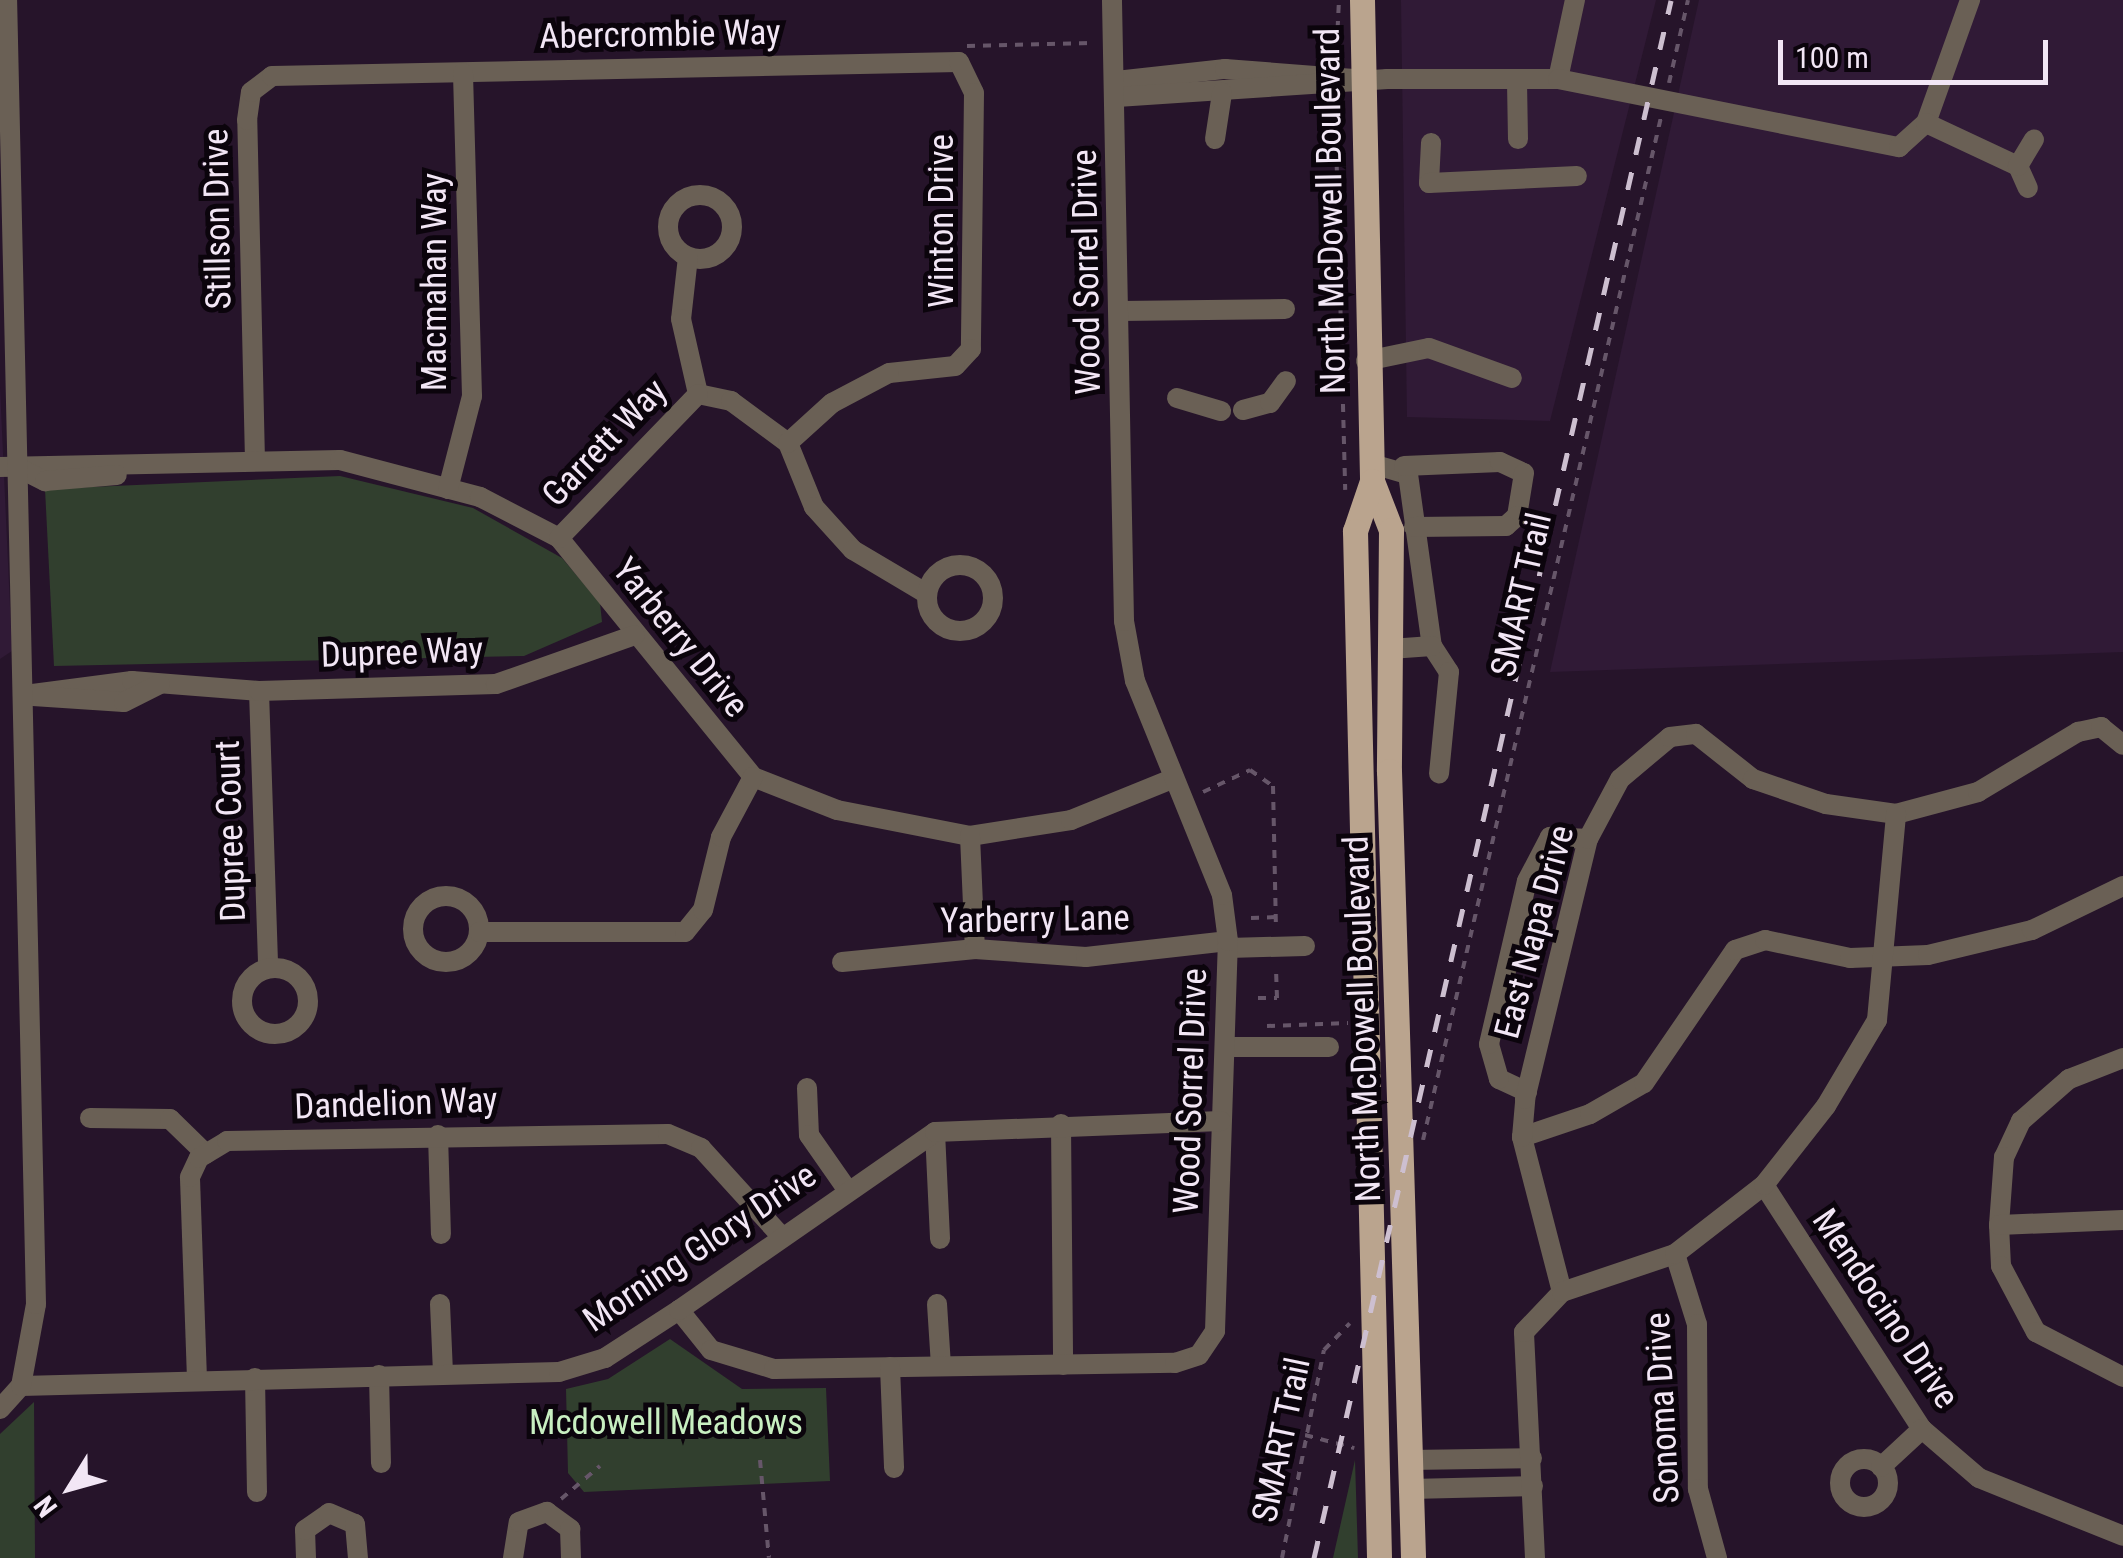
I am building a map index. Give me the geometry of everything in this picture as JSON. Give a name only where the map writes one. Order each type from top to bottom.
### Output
[{"type":"main road","name":"North McDowell Boulevard","points":[[1362,0],[1366,361],[1372,473],[1391,530],[1390,649],[1413,1558]]},
{"type":"main road","name":"North McDowell Boulevard","points":[[1372,473],[1354,531],[1380,1558]]},
{"type":"street","points":[[0,1408],[21,1386],[36,1304],[23,470],[6,186],[6,0]]},
{"type":"street","name":"Wood Sorrel Drive","points":[[679,1310],[711,1350],[737,1364],[1175,1364],[1199,1355],[1216,1331],[1221,1121],[1228,1047],[1228,944],[1222,895],[1135,681],[1124,621],[1117,89],[1112,0]]},
{"type":"street","points":[[1558,79],[1574,0]]},
{"type":"street","points":[[1117,89],[1225,70],[1361,80],[1558,79],[1666,98],[1862,145],[1899,147],[1926,123],[1970,0]]},
{"type":"street","name":"Abercrombie Way","points":[[362,69],[463,73],[956,62]]},
{"type":"street","name":"Winton Drive","points":[[788,442],[832,403],[889,373],[955,366],[971,349],[974,93],[956,62]]},
{"type":"street","name":"Stillson Drive","points":[[255,462],[251,92],[272,76],[362,69]]},
{"type":"street","name":"Macmahan Way","points":[[448,488],[472,396],[463,73]]},
{"type":"street","points":[[1117,89],[1222,93],[1361,80]]},
{"type":"street","points":[[1517,82],[1518,139]]},
{"type":"street","points":[[1215,139],[1222,93]]},
{"type":"street","points":[[1926,123],[2018,166],[2028,188]]},
{"type":"street","points":[[2018,166],[2034,139]]},
{"type":"street","points":[[1431,143],[1429,183],[1576,176]]},
{"type":"street","points":[[688,256],[681,319],[698,394],[731,400],[788,442],[814,507],[853,550],[927,594]]},
{"type":"street","points":[[1120,311],[1286,309]]},
{"type":"street","points":[[1366,361],[1429,348],[1512,378]]},
{"type":"street","points":[[1244,410],[1270,403],[1286,381]]},
{"type":"street","name":"Garrett Way","points":[[559,538],[698,394]]},
{"type":"street","points":[[1177,398],[1221,410]]},
{"type":"street","name":"Yarberry Drive","points":[[0,468],[23,470],[46,480],[113,477],[136,464],[340,460],[448,488],[559,538],[753,777],[838,810],[970,836],[1071,820],[1172,779]]},
{"type":"street","points":[[1372,473],[1404,466],[1500,462],[1524,473],[1518,516],[1506,526],[1414,527]]},
{"type":"street","points":[[1404,466],[1432,646],[1449,672],[1440,774]]},
{"type":"street","points":[[0,596],[23,597]]},
{"type":"street","name":"Dupree Way","points":[[25,695],[124,702],[162,684],[259,691],[496,684],[635,635]]},
{"type":"street","points":[[1390,649],[1432,646]]},
{"type":"street","name":"Dupree Court","points":[[259,691],[268,968]]},
{"type":"street","points":[[1535,1558],[1524,1332],[1562,1292],[1675,1254],[1764,1185],[1877,1020],[1886,960],[1896,814],[1978,792],[2078,732],[2100,727],[2123,745]]},
{"type":"street","name":"East Napa Drive","points":[[1562,1292],[1522,1137],[1527,1092],[1588,839],[1620,779],[1670,737],[1696,734],[1753,779],[1826,804],[1896,814]]},
{"type":"street","points":[[479,932],[686,932],[704,910],[721,837],[753,777]]},
{"type":"street","points":[[970,836],[975,949]]},
{"type":"street","points":[[1527,1092],[1499,1079],[1488,1044],[1527,882],[1550,838],[1588,839]]},
{"type":"street","points":[[1522,1137],[1590,1114],[1644,1083],[1734,950],[1764,940],[1886,960],[2032,930],[2123,886]]},
{"type":"street","name":"Yarberry Lane","points":[[842,962],[975,949],[1086,957],[1228,944],[1305,946]]},
{"type":"street","points":[[1228,1047],[1329,1046]]},
{"type":"street","points":[[2123,1058],[2068,1079],[2021,1121],[2004,1157],[1999,1225],[2001,1266],[2036,1332],[2123,1377]]},
{"type":"street","points":[[807,1088],[809,1135],[846,1188]]},
{"type":"street","points":[[90,1118],[170,1119],[206,1154],[190,1177],[196,1378]]},
{"type":"street","name":"Morning Glory Drive","points":[[21,1386],[196,1378],[559,1372],[605,1358],[679,1310],[846,1188],[935,1132],[1061,1124],[1221,1121]]},
{"type":"street","points":[[1061,1124],[1062,1365]]},
{"type":"street","points":[[935,1132],[940,1239]]},
{"type":"street","name":"Dandelion Way","points":[[206,1154],[227,1141],[668,1134],[701,1148],[780,1236]]},
{"type":"street","points":[[438,1135],[441,1234]]},
{"type":"street","name":"Mendocino Drive","points":[[1764,1185],[1922,1429],[1979,1478],[2123,1536]]},
{"type":"street","points":[[1999,1225],[2123,1220]]},
{"type":"street","name":"Sonoma Drive","points":[[1675,1254],[1697,1324],[1698,1490],[1717,1558]]},
{"type":"street","points":[[440,1304],[443,1374]]},
{"type":"street","points":[[938,1304],[941,1366]]},
{"type":"street","points":[[890,1367],[894,1468]]},
{"type":"street","points":[[378,1375],[381,1464]]},
{"type":"street","points":[[255,1378],[258,1492]]},
{"type":"street","points":[[1881,1467],[1922,1429]]},
{"type":"street","points":[[1410,1460],[1532,1458]]},
{"type":"street","points":[[1410,1489],[1533,1486]]},
{"type":"street","points":[[514,1558],[513,1530],[547,1512],[570,1529],[570,1558]]},
{"type":"street","points":[[306,1558],[305,1530],[328,1513],[355,1524],[358,1558]]},
{"type":"path","points":[[1336,54],[1339,0]]},
{"type":"path","name":"SMART Trail","points":[[1422,1145],[1688,0]]},
{"type":"path","points":[[956,62],[958,46],[1112,43]]},
{"type":"path","points":[[1204,792],[1250,770],[1273,786],[1275,932]]},
{"type":"path","points":[[1251,918],[1277,918]]},
{"type":"path","points":[[1258,998],[1277,998],[1276,960]]},
{"type":"path","points":[[1256,1027],[1352,1023]]},
{"type":"path","name":"SMART Trail","points":[[1282,1558],[1324,1350],[1350,1328],[1350,1311]]},
{"type":"path","points":[[1305,1436],[1365,1450]]},
{"type":"path","points":[[760,1460],[769,1558]]},
{"type":"path","points":[[558,1502],[600,1466]]},
{"type":"shaded area","points":[[1401,0],[1656,0],[1550,421],[1407,417]]},
{"type":"shaded area","points":[[1699,0],[2123,0],[2123,652],[1550,672]]},
{"type":"shaded area","points":[[0,387],[12,651],[0,659]]},
{"type":"green space","points":[[340,476],[473,508],[562,558],[600,603],[602,622],[524,656],[54,666],[45,489]]},
{"type":"green space","name":"Mcdowell Meadows","points":[[670,1339],[742,1389],[826,1388],[830,1481],[584,1492],[568,1473],[566,1389],[608,1379]]},
{"type":"green space","points":[[34,1402],[35,1558],[0,1558],[0,1434]]},
{"type":"green space","points":[[1355,1460],[1358,1558],[1333,1558]]},
{"type":"railway","points":[[1314,1558],[1671,0]]}]
